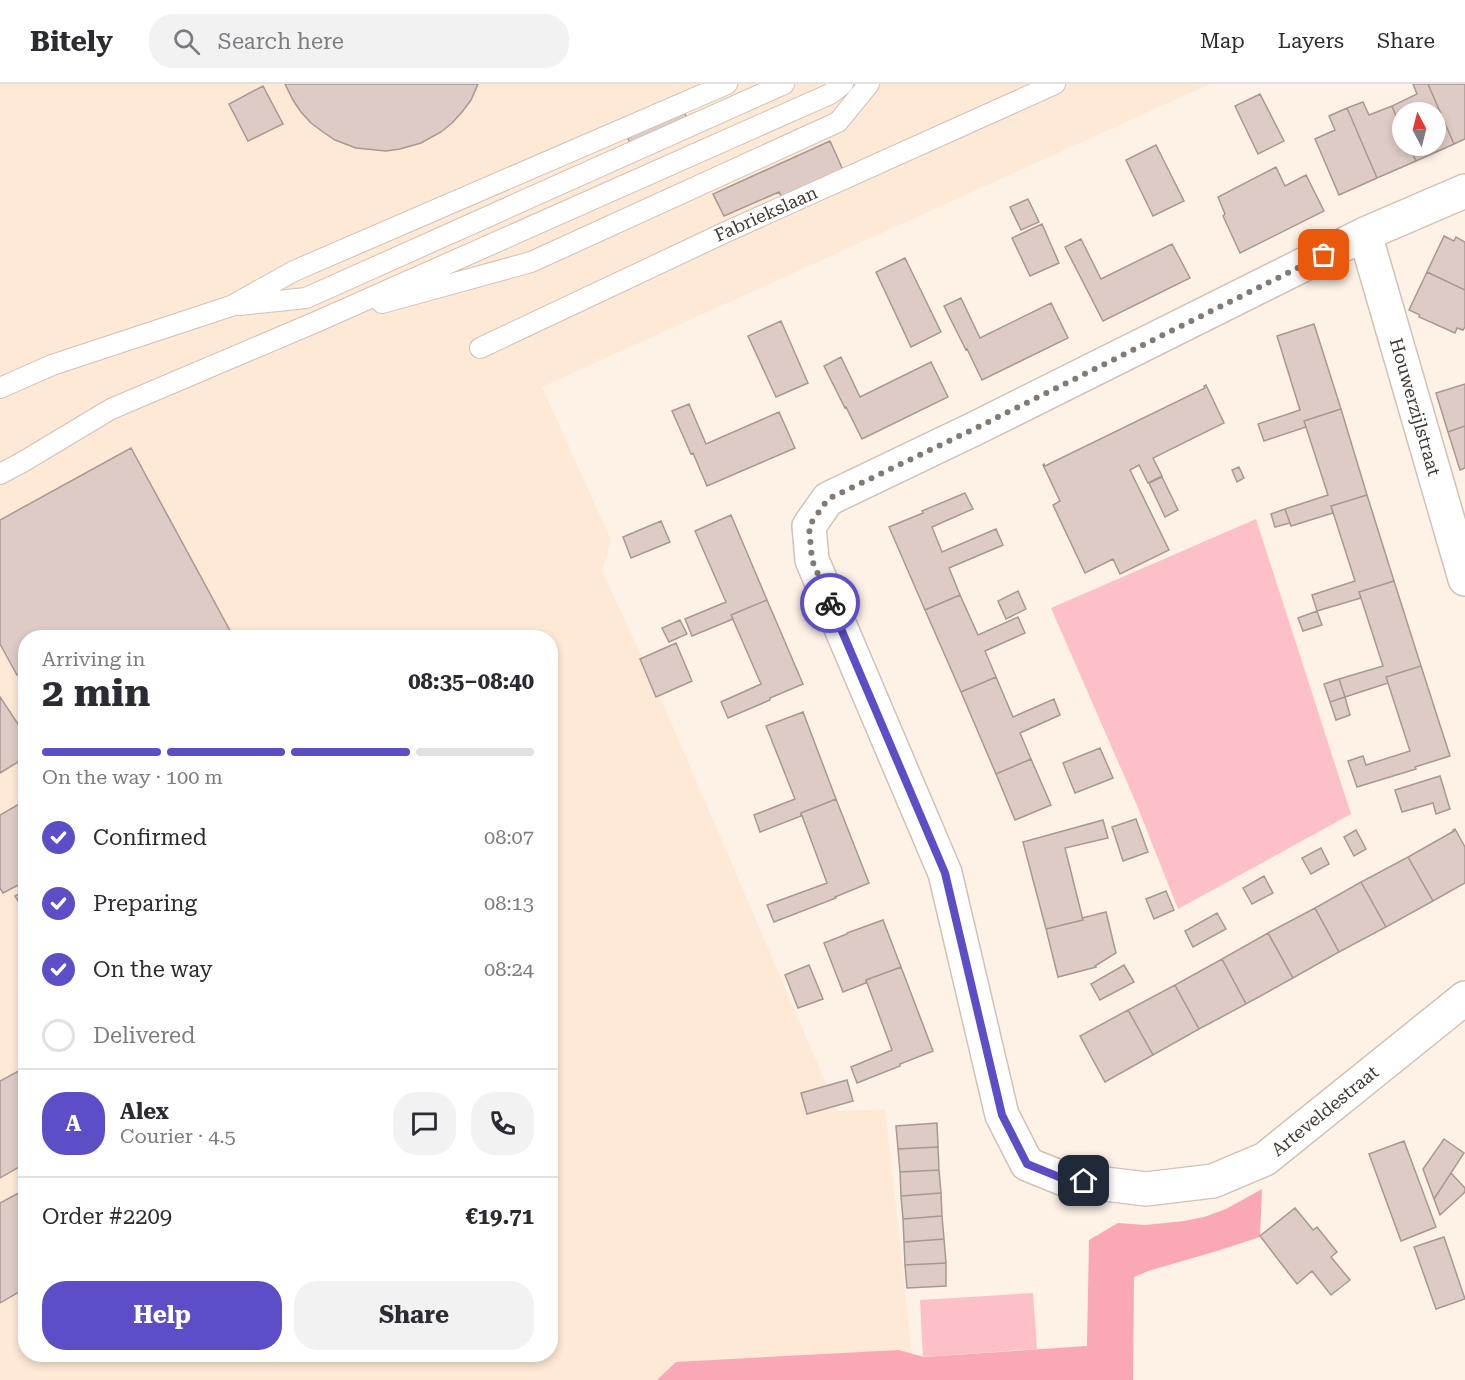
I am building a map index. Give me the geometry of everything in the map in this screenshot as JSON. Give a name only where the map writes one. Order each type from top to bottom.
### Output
[{"type":"street","points":[[1365,234],[1465,191]]},
{"type":"street","name":"Houwerzijlstraat","points":[[1365,234],[1465,579]]},
{"type":"street","name":"Arteveldestraat","points":[[1365,234],[976,428],[828,499],[809,526],[812,560],[945,873],[1002,1115],[1027,1164],[1064,1179],[1146,1189],[1213,1181],[1265,1159],[1465,998]]},
{"type":"lane","points":[[0,388],[52,365],[231,306],[294,271],[727,84]]},
{"type":"lane","points":[[231,306],[306,298],[784,84]]},
{"type":"lane","points":[[0,474],[111,409],[316,322],[831,94],[843,84]]},
{"type":"lane","points":[[316,322],[531,262],[838,122],[869,84]]},
{"type":"lane","name":"Fabriekslaan","points":[[480,348],[726,232],[1055,84]]},
{"type":"lane","points":[[0,399],[52,365]]},
{"type":"shaded area","points":[[0,84],[1210,84],[542,387],[611,540],[602,571],[658,692],[838,1111],[885,1109],[915,1380],[0,1380]]},
{"type":"shaded area","points":[[1256,519],[1351,814],[1178,909],[1136,803],[1051,608]]},
{"type":"shaded area","points":[[1262,1189],[1260,1237],[1134,1277],[1133,1380],[657,1380],[676,1362],[899,1350],[924,1357],[1087,1346],[1089,1240],[1118,1223],[1145,1225],[1204,1217],[1226,1209]]},
{"type":"shaded area","points":[[1033,1293],[1037,1349],[923,1357],[920,1300]]},
{"type":"building","points":[[285,84],[478,84],[471,100],[462,112],[441,132],[421,143],[386,151],[356,148],[335,140],[311,123],[301,112]]},
{"type":"building","points":[[1413,84],[1428,84],[1436,102],[1400,102],[1417,94]]},
{"type":"building","points":[[1428,84],[1465,84],[1465,139],[1454,144],[1446,126],[1446,102],[1436,102]]},
{"type":"building","points":[[263,86],[283,124],[248,141],[229,104]]},
{"type":"building","points":[[1260,94],[1284,141],[1258,154],[1235,106]]},
{"type":"building","points":[[1363,102],[1369,115],[1392,106],[1392,156],[1414,156],[1416,161],[1377,178],[1347,108]]},
{"type":"building","points":[[682,107],[689,123],[632,148],[625,131]]},
{"type":"building","points":[[1347,108],[1377,178],[1339,195],[1315,139],[1335,130],[1329,116]]},
{"type":"building","points":[[1446,126],[1454,144],[1446,148]]},
{"type":"building","points":[[830,141],[843,170],[782,197],[779,192],[724,216],[713,194]]},
{"type":"building","points":[[1156,145],[1184,201],[1153,216],[1126,160]]},
{"type":"building","points":[[1414,156],[1427,156],[1416,161]]},
{"type":"building","points":[[1276,167],[1285,186],[1306,175],[1324,211],[1240,253],[1223,216],[1225,214],[1218,197]]},
{"type":"building","points":[[1028,199],[1039,222],[1021,230],[1010,207]]},
{"type":"building","points":[[1042,224],[1059,263],[1030,276],[1012,238]]},
{"type":"building","points":[[1444,236],[1454,241],[1456,237],[1465,242],[1465,290],[1427,272]]},
{"type":"building","points":[[1081,239],[1101,279],[1172,244],[1190,278],[1103,321],[1065,247]]},
{"type":"building","points":[[905,258],[941,332],[911,347],[876,272]]},
{"type":"building","points":[[1427,272],[1465,290],[1465,327],[1463,330],[1457,328],[1455,333],[1409,310]]},
{"type":"building","points":[[961,298],[980,338],[1051,303],[1068,338],[982,380],[944,306]]},
{"type":"building","points":[[781,321],[808,383],[776,397],[748,336]]},
{"type":"building","points":[[1314,324],[1341,409],[1304,421],[1306,427],[1264,441],[1258,424],[1300,410],[1277,336]]},
{"type":"building","points":[[841,357],[860,397],[931,362],[948,397],[862,439],[824,366]]},
{"type":"building","points":[[1465,384],[1465,426],[1448,432],[1436,393]]},
{"type":"building","points":[[1206,385],[1224,423],[1153,458],[1162,476],[1148,483],[1139,465],[1130,470],[1169,550],[1120,574],[1113,559],[1085,573],[1053,505],[1060,501],[1043,465],[1205,388]]},
{"type":"building","points":[[689,404],[706,444],[779,412],[795,448],[707,486],[672,411]]},
{"type":"building","points":[[1341,409],[1367,495],[1331,506],[1333,513],[1291,526],[1285,509],[1328,495],[1304,421]]},
{"type":"building","points":[[1465,426],[1465,468],[1460,470],[1448,432]]},
{"type":"building","points":[[131,448],[230,630],[18,630],[17,675],[0,644],[0,520]]},
{"type":"building","points":[[1239,467],[1244,478],[1237,482],[1232,470]]},
{"type":"building","points":[[1162,477],[1178,510],[1165,517],[1149,483]]},
{"type":"building","points":[[965,493],[973,509],[932,527],[942,552],[996,529],[1003,545],[949,568],[960,595],[925,610],[889,527]]},
{"type":"building","points":[[1367,495],[1394,581],[1359,592],[1361,598],[1317,611],[1312,595],[1355,581],[1331,506]]},
{"type":"building","points":[[1285,509],[1290,523],[1275,527],[1271,514]]},
{"type":"building","points":[[731,515],[767,600],[731,615],[733,619],[692,636],[685,619],[726,602],[695,531]]},
{"type":"building","points":[[661,521],[670,542],[631,558],[623,537]]},
{"type":"building","points":[[1394,581],[1421,666],[1386,677],[1388,683],[1345,697],[1339,679],[1383,666],[1359,592]]},
{"type":"building","points":[[1018,591],[1026,609],[1006,619],[998,601]]},
{"type":"building","points":[[960,595],[978,635],[1018,617],[1025,633],[985,651],[996,677],[961,692],[925,610]]},
{"type":"building","points":[[767,600],[803,684],[728,718],[721,702],[761,684],[731,615]]},
{"type":"building","points":[[1317,611],[1322,625],[1303,631],[1298,618]]},
{"type":"building","points":[[680,620],[687,634],[669,642],[662,628]]},
{"type":"building","points":[[676,643],[692,681],[656,697],[640,659]]},
{"type":"building","points":[[1421,666],[1450,756],[1357,787],[1348,761],[1363,756],[1366,765],[1410,751],[1386,677]]},
{"type":"building","points":[[996,677],[1013,717],[1054,699],[1060,715],[1020,733],[1031,759],[996,774],[961,692]]},
{"type":"building","points":[[1339,679],[1345,697],[1330,702],[1324,684]]},
{"type":"building","points":[[0,697],[18,724],[18,762],[0,773]]},
{"type":"building","points":[[1345,697],[1350,715],[1336,720],[1330,702]]},
{"type":"building","points":[[803,712],[836,799],[760,832],[754,815],[795,799],[766,726]]},
{"type":"building","points":[[1100,748],[1113,778],[1075,793],[1063,763]]},
{"type":"building","points":[[1031,759],[1051,805],[1015,820],[996,774]]},
{"type":"building","points":[[1440,776],[1450,809],[1436,814],[1433,803],[1402,812],[1395,790]]},
{"type":"building","points":[[836,799],[869,883],[774,922],[767,905],[827,883],[801,813]]},
{"type":"building","points":[[18,805],[18,885],[3,893],[0,888],[0,815]]},
{"type":"building","points":[[1136,819],[1148,852],[1123,861],[1112,827]]},
{"type":"building","points":[[1103,820],[1108,838],[1065,848],[1083,920],[1046,929],[1023,842]]},
{"type":"building","points":[[1455,829],[1465,847],[1465,883],[1433,901],[1408,857]]},
{"type":"building","points":[[1356,830],[1366,849],[1354,856],[1344,837]]},
{"type":"building","points":[[1321,848],[1329,864],[1311,874],[1302,858]]},
{"type":"building","points":[[1408,857],[1433,901],[1386,927],[1361,882]]},
{"type":"building","points":[[1264,876],[1273,893],[1252,904],[1243,888]]},
{"type":"building","points":[[1361,882],[1386,927],[1339,952],[1315,908]]},
{"type":"building","points":[[1166,891],[1174,910],[1154,919],[1146,899]]},
{"type":"building","points":[[1315,908],[1339,952],[1293,978],[1268,933]]},
{"type":"building","points":[[1106,912],[1116,953],[1096,967],[1058,977],[1046,929]]},
{"type":"building","points":[[1217,913],[1226,929],[1193,947],[1185,931]]},
{"type":"building","points":[[883,920],[901,967],[866,980],[866,983],[843,992],[824,943]]},
{"type":"building","points":[[1268,933],[1293,978],[1246,1004],[1222,959]]},
{"type":"building","points":[[1222,959],[1246,1004],[1199,1029],[1175,985]]},
{"type":"building","points":[[809,965],[823,999],[798,1008],[785,975]]},
{"type":"building","points":[[1124,965],[1134,982],[1100,1000],[1091,984]]},
{"type":"building","points":[[901,967],[933,1051],[857,1083],[851,1067],[892,1050],[866,980]]},
{"type":"building","points":[[1175,985],[1199,1029],[1153,1055],[1128,1010]]},
{"type":"building","points":[[1128,1010],[1153,1055],[1105,1082],[1080,1036]]},
{"type":"building","points":[[18,1071],[18,1168],[0,1178],[0,1081]]},
{"type":"building","points":[[847,1080],[853,1101],[807,1114],[801,1093]]},
{"type":"building","points":[[937,1123],[938,1147],[898,1149],[896,1126]]},
{"type":"building","points":[[1444,1139],[1464,1153],[1434,1199],[1423,1169]]},
{"type":"building","points":[[1404,1141],[1436,1227],[1401,1241],[1369,1154]]},
{"type":"building","points":[[938,1147],[939,1170],[900,1172],[898,1149]]},
{"type":"building","points":[[939,1170],[941,1193],[901,1196],[900,1172]]},
{"type":"building","points":[[1451,1173],[1465,1188],[1465,1192],[1440,1215],[1434,1199]]},
{"type":"building","points":[[18,1193],[18,1293],[0,1303],[0,1203]]},
{"type":"building","points":[[941,1193],[942,1216],[903,1219],[901,1196]]},
{"type":"building","points":[[1295,1208],[1313,1230],[1317,1227],[1337,1252],[1331,1257],[1350,1280],[1331,1295],[1312,1271],[1297,1284],[1260,1236]]},
{"type":"building","points":[[942,1216],[944,1239],[904,1242],[903,1219]]},
{"type":"building","points":[[1444,1237],[1465,1299],[1436,1309],[1414,1247]]},
{"type":"building","points":[[944,1239],[946,1263],[905,1265],[904,1242]]},
{"type":"building","points":[[946,1263],[946,1286],[907,1288],[905,1265]]},
{"type":"way so far","points":[[830,603],[812,560],[809,526],[828,499],[1324,255]]},
{"type":"route","points":[[830,603],[945,873],[1002,1115],[1027,1164],[1064,1179],[1084,1181]]}]
